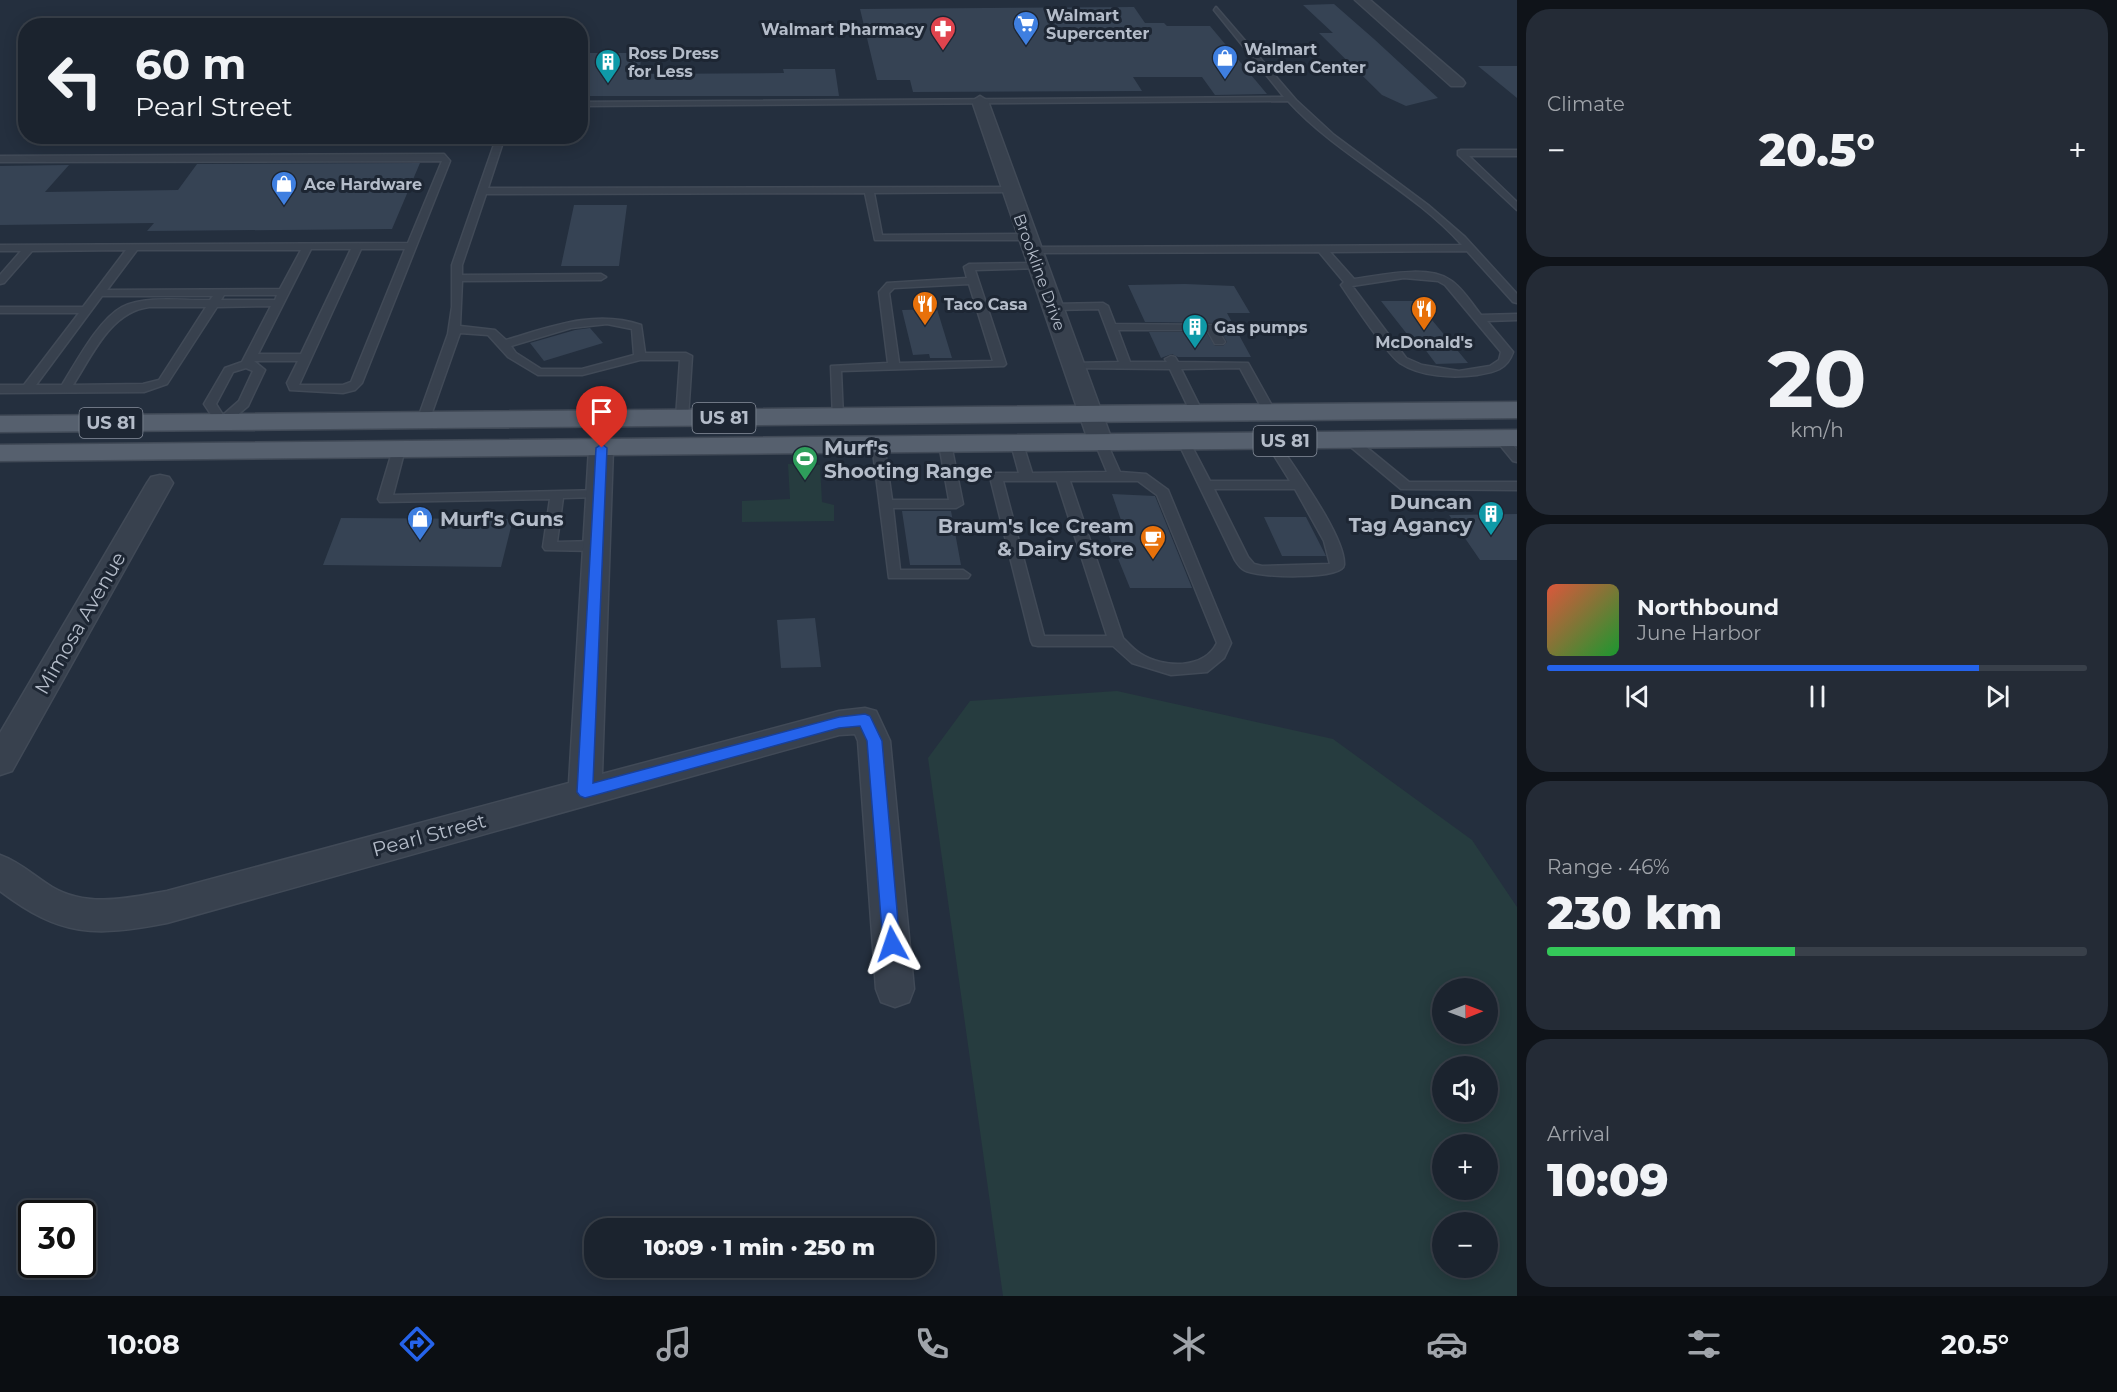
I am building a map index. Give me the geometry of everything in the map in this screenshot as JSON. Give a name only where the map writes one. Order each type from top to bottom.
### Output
[{"type":"main road","name":"US 81","points":[[0,424],[1517,410]]},
{"type":"main road","points":[[207,451],[222,422]]},
{"type":"main road","name":"US 81","points":[[0,453],[1350,440],[1512,445]]},
{"type":"street","points":[[1362,0],[1457,83]]},
{"type":"street","name":"Brookline Drive","points":[[980,101],[1101,443]]},
{"type":"street","points":[[585,792],[602,448]]},
{"type":"street","name":"Mimosa Avenue","points":[[0,762],[160,483]]},
{"type":"street","name":"Pearl Street","points":[[0,870],[38,897],[75,914],[120,915],[167,908],[839,723],[865,720],[874,741],[895,988]]},
{"type":"lane","points":[[1216,9],[1291,99],[1331,137],[1425,207],[1470,248],[1517,300]]},
{"type":"lane","points":[[588,104],[1291,99]]},
{"type":"lane","points":[[423,421],[454,329],[458,265],[498,144]]},
{"type":"lane","points":[[1517,153],[1461,153],[1517,207]]},
{"type":"lane","points":[[0,159],[444,157],[446,161],[413,246],[356,383],[351,388],[343,389],[294,388],[293,383],[358,246]]},
{"type":"lane","points":[[869,190],[878,238],[1033,251],[1470,248]]},
{"type":"lane","points":[[483,191],[1010,190]]},
{"type":"lane","points":[[249,361],[276,303],[307,246]]},
{"type":"lane","points":[[0,248],[413,246]]},
{"type":"lane","points":[[27,389],[134,247]]},
{"type":"lane","points":[[0,281],[29,248]]},
{"type":"lane","points":[[1322,248],[1350,283]]},
{"type":"lane","points":[[837,417],[835,368],[1000,364],[969,267],[1033,251]]},
{"type":"lane","points":[[1404,275],[1440,278],[1449,283],[1478,318],[1507,352],[1504,362],[1493,369],[1474,373],[1459,374],[1419,368],[1402,360],[1346,285],[1404,275]]},
{"type":"lane","points":[[457,278],[601,277]]},
{"type":"lane","points":[[894,367],[884,292],[891,285],[974,281]]},
{"type":"lane","points":[[99,293],[282,292]]},
{"type":"lane","points":[[0,389],[144,388],[163,382],[220,293]]},
{"type":"lane","points":[[65,388],[119,314],[138,305],[276,303]]},
{"type":"lane","points":[[1053,307],[1103,306],[1126,366]]},
{"type":"lane","points":[[0,310],[86,310]]},
{"type":"lane","points":[[1478,318],[1517,317]]},
{"type":"lane","points":[[504,344],[587,321],[621,323],[637,327],[640,357]]},
{"type":"lane","points":[[1111,327],[1211,327],[1219,342]]},
{"type":"lane","points":[[1155,327],[1162,342]]},
{"type":"lane","points":[[1184,327],[1191,342]]},
{"type":"lane","points":[[454,329],[491,332],[512,355],[538,372],[582,372],[640,357],[686,356],[682,418]]},
{"type":"lane","points":[[249,361],[259,370],[244,403],[222,422],[210,404],[229,370],[249,361],[305,357]]},
{"type":"lane","points":[[1074,366],[1229,361],[1244,365],[1270,413]]},
{"type":"lane","points":[[1172,362],[1197,413]]},
{"type":"lane","points":[[1350,440],[1406,486],[1517,486]]},
{"type":"lane","points":[[1184,442],[1242,560],[1249,567],[1261,571],[1329,570],[1337,567],[1338,560],[1331,539],[1271,441]]},
{"type":"lane","points":[[1101,443],[1115,476]]},
{"type":"lane","points":[[878,444],[894,575],[963,575]]},
{"type":"lane","points":[[886,504],[956,504],[945,444]]},
{"type":"lane","points":[[1017,444],[1028,477]]},
{"type":"lane","points":[[399,449],[385,499],[599,493]]},
{"type":"lane","points":[[1062,477],[1116,641],[1137,659],[1171,669],[1202,668],[1219,654],[1224,643],[1163,493],[1141,477],[1115,476],[996,477],[1038,641],[1116,641]]},
{"type":"lane","points":[[1206,485],[1298,485]]},
{"type":"lane","points":[[557,494],[550,547],[597,546]]},
{"type":"green space","name":"Murf's Shooting Range","points":[[788,464],[820,465],[822,502],[834,505],[834,521],[742,522],[742,501],[790,499]]},
{"type":"green space","points":[[1117,691],[1333,739],[1472,840],[1517,907],[1517,1296],[1003,1296],[928,758],[970,701]]},
{"type":"building","points":[[1334,4],[1438,98],[1406,106],[1382,95],[1319,33],[1333,33],[1303,5]]},
{"type":"building","name":"Walmart Supercenter","points":[[1134,7],[1145,23],[1164,23],[1167,26],[1210,26],[1267,94],[1215,95],[1202,77],[1133,77],[1142,91],[913,92],[910,80],[877,80],[860,9]]},
{"type":"building","points":[[588,53],[642,53],[639,74],[784,73],[783,69],[835,69],[839,96],[588,96]]},
{"type":"building","points":[[1478,66],[1517,66],[1517,98]]},
{"type":"building","name":"Ace Hardware","points":[[420,163],[392,229],[147,231],[154,223],[0,225],[0,166],[69,165],[45,192],[178,190],[197,164]]},
{"type":"building","points":[[574,205],[627,205],[619,266],[561,266]]},
{"type":"building","points":[[1128,285],[1234,286],[1250,313],[1227,313],[1251,357],[1178,357],[1172,354],[1161,358],[1149,332],[1206,332],[1215,346],[1223,346],[1227,342],[1215,323],[1145,322]]},
{"type":"building","name":"McDonald's","points":[[1381,301],[1416,301],[1468,363],[1436,364],[1424,348],[1418,348]]},
{"type":"building","name":"Taco Casa","points":[[937,309],[952,358],[930,358],[929,354],[913,355],[902,310]]},
{"type":"building","points":[[590,328],[603,343],[544,361],[530,343],[575,330]]},
{"type":"building","name":"Braum's Ice Cream & Dairy Store","points":[[1112,494],[1155,496],[1192,588],[1130,588],[1108,534],[1122,523]]},
{"type":"building","points":[[902,511],[951,511],[961,565],[910,565]]},
{"type":"building","name":"Duncan Tag Agancy","points":[[1517,514],[1517,560],[1480,560],[1449,515]]},
{"type":"building","points":[[1264,517],[1306,517],[1326,556],[1282,556]]},
{"type":"building","name":"Murf's Guns","points":[[341,518],[513,519],[501,567],[323,565]]},
{"type":"building","points":[[815,618],[821,667],[781,668],[777,620]]},
{"type":"place","name":"Walmart Supercenter","points":[[1026,47]]},
{"type":"place","name":"Walmart Pharmacy","points":[[943,52]]},
{"type":"place","name":"Walmart Garden Center","points":[[1225,81]]},
{"type":"place","name":"Ross Dress for Less","points":[[608,85]]},
{"type":"place","name":"Ace Hardware","points":[[284,207]]},
{"type":"place","name":"Taco Casa","points":[[925,327]]},
{"type":"place","name":"McDonald's","points":[[1424,332]]},
{"type":"place","name":"Gas pumps","points":[[1195,350]]},
{"type":"place","name":"Murf's Shooting Range","points":[[805,482]]},
{"type":"place","name":"Duncan Tag Agancy","points":[[1491,537]]},
{"type":"place","name":"Murf's Guns","points":[[420,542]]},
{"type":"place","name":"Braum's Ice Cream & Dairy Store","points":[[1153,561]]},
{"type":"route","points":[[602,448],[585,792],[839,723],[865,720],[874,741],[892,944]]}]
